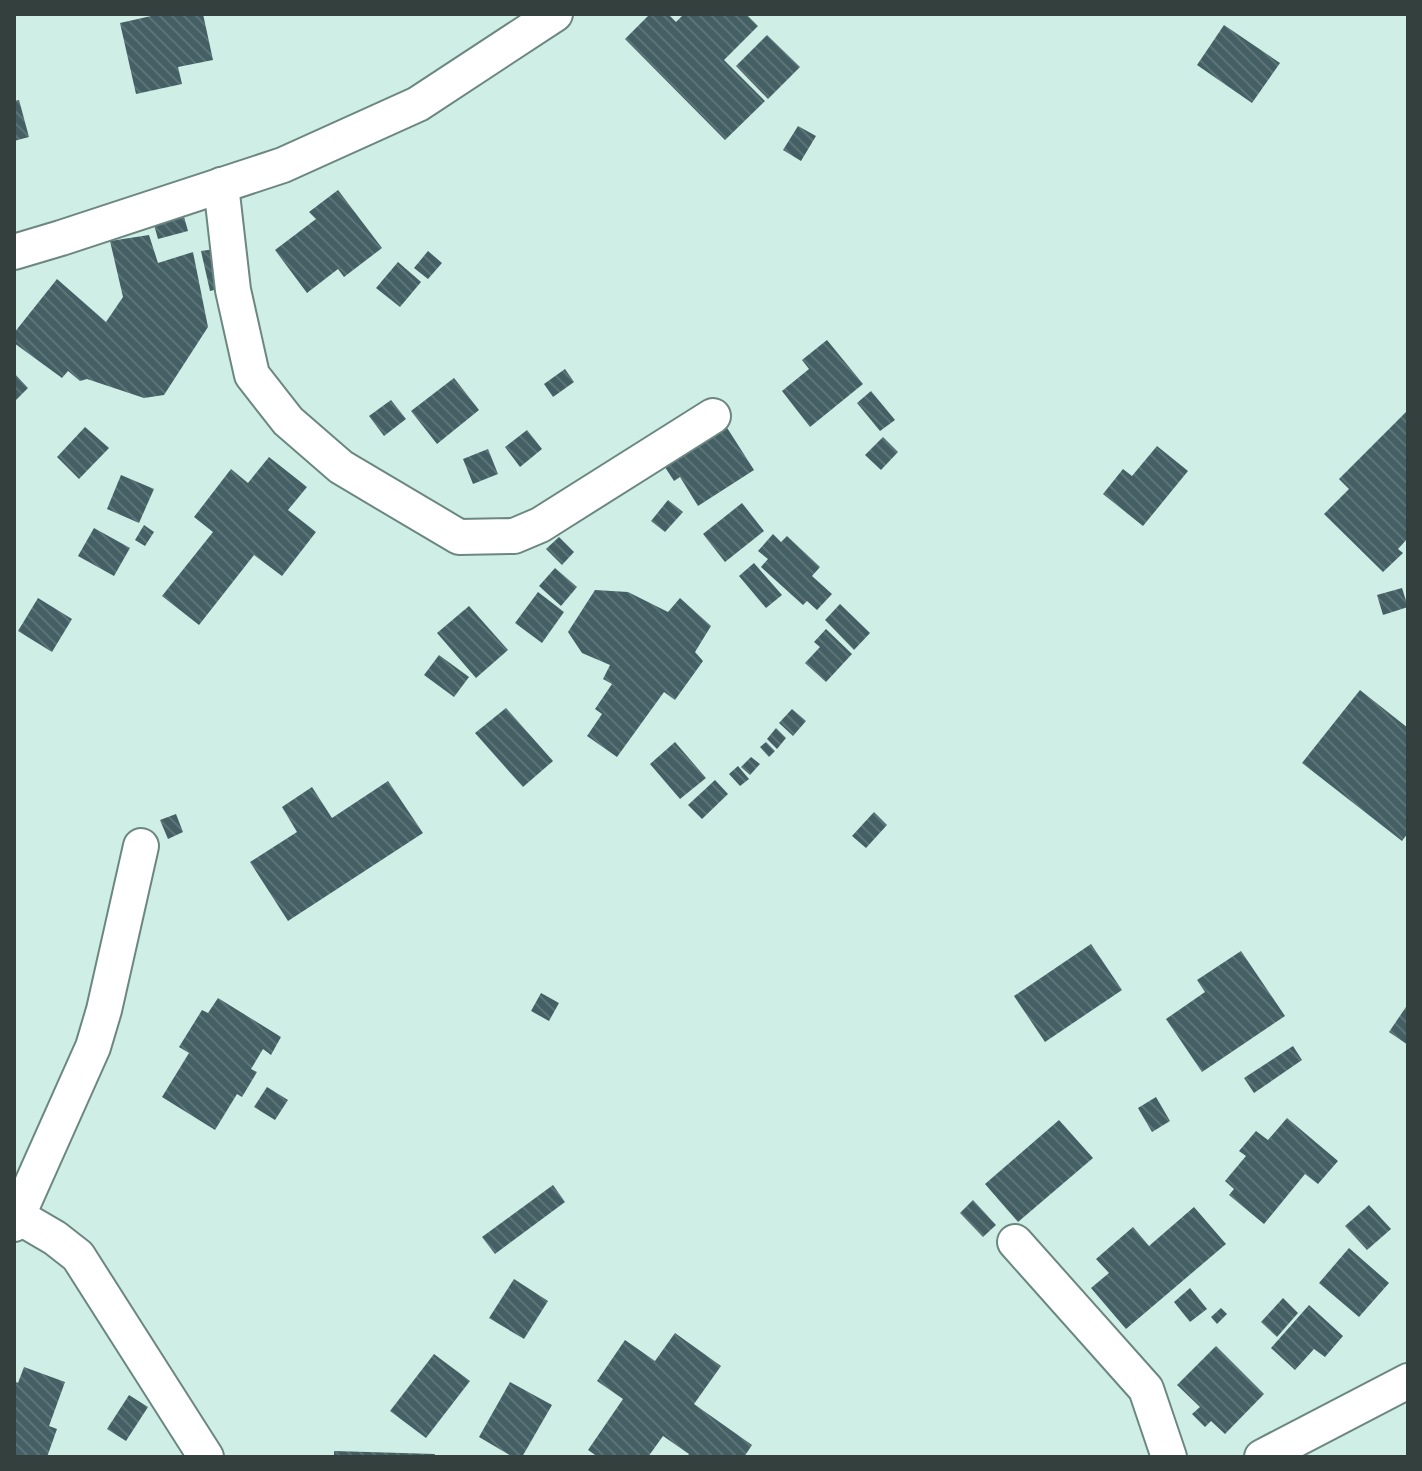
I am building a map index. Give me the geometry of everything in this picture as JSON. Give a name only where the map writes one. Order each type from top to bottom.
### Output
[{"type":"street","points":[[14,252],[283,165],[418,104],[555,14]]},
{"type":"street","points":[[221,185],[233,290],[252,375],[288,421],[341,467],[459,537],[514,536],[540,525],[713,416]]},
{"type":"street","points":[[141,846],[93,1047],[15,1218],[55,1238],[78,1256],[206,1457]]},
{"type":"street","points":[[1015,1242],[1146,1389],[1169,1457]]},
{"type":"street","points":[[1262,1457],[1408,1381]]},
{"type":"building","points":[[160,14],[203,14],[213,60],[178,67],[182,84],[136,94],[120,23]]},
{"type":"building","points":[[650,14],[668,14],[676,22],[684,14],[746,14],[758,26],[724,60],[765,101],[725,140],[625,39]]},
{"type":"building","points":[[1224,25],[1280,63],[1252,103],[1197,65]]},
{"type":"building","points":[[767,35],[800,67],[768,99],[736,66]]},
{"type":"building","points":[[19,100],[29,137],[14,141],[14,101]]},
{"type":"building","points":[[798,126],[816,136],[801,161],[783,150]]},
{"type":"building","points":[[338,190],[382,248],[344,277],[338,269],[307,293],[275,250],[316,219],[309,212]]},
{"type":"building","points":[[181,206],[188,231],[158,239],[151,214]]},
{"type":"building","points":[[149,235],[158,263],[193,252],[208,327],[164,395],[144,398],[87,379],[80,381],[68,371],[62,378],[14,343],[14,333],[57,279],[106,322],[123,297],[110,241]]},
{"type":"building","points":[[215,249],[223,288],[210,291],[201,251]]},
{"type":"building","points":[[428,251],[442,263],[428,279],[414,268]]},
{"type":"building","points":[[398,262],[421,282],[400,307],[376,288]]},
{"type":"building","points":[[827,340],[863,384],[810,427],[782,391],[809,369],[802,360]]},
{"type":"building","points":[[565,369],[574,382],[553,397],[544,384]]},
{"type":"building","points":[[14,373],[28,388],[14,402]]},
{"type":"building","points":[[454,378],[479,410],[437,444],[411,411]]},
{"type":"building","points":[[871,391],[895,420],[880,431],[857,403]]},
{"type":"building","points":[[391,400],[406,419],[384,436],[369,416]]},
{"type":"building","points":[[1408,410],[1408,538],[1398,549],[1403,553],[1383,572],[1324,514],[1349,489],[1339,479]]},
{"type":"building","points":[[724,423],[754,470],[698,506],[680,477],[674,481],[661,461]]},
{"type":"building","points":[[85,427],[109,448],[79,479],[57,457]]},
{"type":"building","points":[[527,430],[542,449],[520,467],[505,447]]},
{"type":"building","points":[[883,437],[898,452],[881,470],[865,455]]},
{"type":"building","points":[[1157,446],[1188,471],[1143,526],[1103,494],[1123,469],[1132,476]]},
{"type":"building","points":[[488,449],[498,474],[473,484],[463,459]]},
{"type":"building","points":[[269,457],[307,487],[288,510],[316,532],[282,576],[254,555],[199,625],[162,596],[213,532],[194,517],[231,469],[248,483]]},
{"type":"building","points":[[121,475],[154,489],[139,523],[107,509]]},
{"type":"building","points":[[668,500],[683,512],[665,532],[651,521]]},
{"type":"building","points":[[742,503],[764,531],[725,562],[703,534]]},
{"type":"building","points":[[144,525],[154,532],[145,546],[135,540]]},
{"type":"building","points":[[94,528],[130,548],[114,576],[78,556]]},
{"type":"building","points":[[773,534],[781,542],[787,536],[820,567],[812,576],[832,594],[817,610],[807,601],[803,605],[761,567],[768,559],[758,551]]},
{"type":"building","points":[[559,537],[574,552],[562,565],[546,549]]},
{"type":"building","points":[[754,563],[782,595],[766,608],[739,576]]},
{"type":"building","points":[[555,568],[577,587],[561,606],[539,586]]},
{"type":"building","points":[[1402,588],[1408,607],[1383,615],[1377,595]]},
{"type":"building","points":[[595,590],[628,592],[668,612],[680,598],[711,626],[695,652],[703,661],[675,700],[664,692],[617,757],[587,736],[602,714],[595,709],[612,684],[603,679],[610,665],[582,653],[568,632]]},
{"type":"building","points":[[538,592],[564,612],[542,643],[515,623]]},
{"type":"building","points":[[38,598],[72,619],[52,652],[18,631]]},
{"type":"building","points":[[840,604],[870,633],[854,650],[825,620]]},
{"type":"building","points":[[469,606],[508,650],[476,678],[437,633]]},
{"type":"building","points":[[826,629],[852,654],[826,682],[805,663],[820,647],[814,642]]},
{"type":"building","points":[[439,655],[469,677],[454,697],[424,675]]},
{"type":"building","points":[[1360,690],[1408,728],[1408,833],[1402,841],[1302,763]]},
{"type":"building","points":[[506,708],[553,761],[523,787],[475,733]]},
{"type":"building","points":[[792,709],[806,721],[793,736],[779,723]]},
{"type":"building","points":[[776,728],[786,738],[777,749],[767,739]]},
{"type":"building","points":[[675,742],[706,778],[680,799],[650,764]]},
{"type":"building","points":[[766,742],[775,751],[769,757],[760,747]]},
{"type":"building","points":[[751,757],[760,764],[750,775],[741,767]]},
{"type":"building","points":[[738,766],[749,779],[740,786],[729,774]]},
{"type":"building","points":[[715,780],[728,794],[702,819],[688,805]]},
{"type":"building","points":[[388,781],[423,833],[288,921],[250,862],[297,832],[282,807],[312,787],[332,818]]},
{"type":"building","points":[[874,812],[887,825],[866,848],[852,836]]},
{"type":"building","points":[[176,814],[183,832],[168,839],[160,820]]},
{"type":"building","points":[[1091,944],[1122,990],[1045,1042],[1014,996]]},
{"type":"building","points":[[1241,951],[1285,1016],[1202,1072],[1166,1019],[1205,992],[1197,980]]},
{"type":"building","points":[[541,993],[559,1003],[549,1021],[531,1011]]},
{"type":"building","points":[[218,998],[281,1037],[271,1055],[263,1049],[251,1069],[257,1072],[242,1097],[237,1094],[215,1130],[162,1097],[189,1053],[179,1047],[202,1010],[208,1013]]},
{"type":"building","points":[[1408,1004],[1408,1045],[1389,1032]]},
{"type":"building","points":[[1293,1046],[1302,1060],[1254,1093],[1244,1078]]},
{"type":"building","points":[[267,1087],[288,1100],[275,1120],[254,1107]]},
{"type":"building","points":[[1156,1097],[1170,1121],[1152,1132],[1138,1108]]},
{"type":"building","points":[[1287,1118],[1338,1161],[1318,1184],[1305,1174],[1264,1224],[1229,1195],[1234,1189],[1225,1181],[1246,1156],[1239,1151],[1256,1131],[1268,1140]]},
{"type":"building","points":[[1059,1120],[1093,1158],[1018,1222],[985,1184]]},
{"type":"building","points":[[553,1185],[565,1202],[495,1254],[482,1237]]},
{"type":"building","points":[[973,1200],[996,1225],[983,1237],[960,1213]]},
{"type":"building","points":[[1369,1205],[1391,1229],[1367,1250],[1345,1226]]},
{"type":"building","points":[[1194,1207],[1226,1244],[1126,1329],[1091,1288],[1109,1273],[1096,1259],[1133,1227],[1149,1246]]},
{"type":"building","points":[[1349,1248],[1389,1283],[1359,1317],[1319,1283]]},
{"type":"building","points":[[514,1279],[548,1301],[524,1339],[489,1318]]},
{"type":"building","points":[[1190,1288],[1207,1309],[1190,1322],[1174,1302]]},
{"type":"building","points":[[1283,1298],[1298,1313],[1277,1337],[1261,1322]]},
{"type":"building","points":[[1309,1305],[1343,1336],[1325,1357],[1314,1349],[1295,1370],[1271,1348]]},
{"type":"building","points":[[1221,1308],[1227,1314],[1217,1324],[1211,1317]]},
{"type":"building","points":[[675,1333],[721,1366],[694,1404],[752,1445],[744,1457],[687,1457],[689,1454],[663,1436],[648,1457],[598,1457],[588,1450],[623,1399],[597,1381],[625,1340],[655,1361]]},
{"type":"building","points":[[1216,1346],[1264,1394],[1225,1434],[1211,1421],[1205,1427],[1192,1414],[1200,1407],[1177,1385]]},
{"type":"building","points":[[434,1354],[470,1381],[426,1438],[390,1411]]},
{"type":"building","points":[[24,1367],[65,1382],[49,1426],[57,1429],[47,1457],[14,1457],[14,1381],[18,1383]]},
{"type":"building","points":[[510,1382],[552,1405],[522,1457],[513,1457],[479,1437]]},
{"type":"building","points":[[129,1395],[148,1407],[126,1441],[107,1429]]},
{"type":"building","points":[[334,1451],[435,1454],[435,1457],[334,1457]]}]
